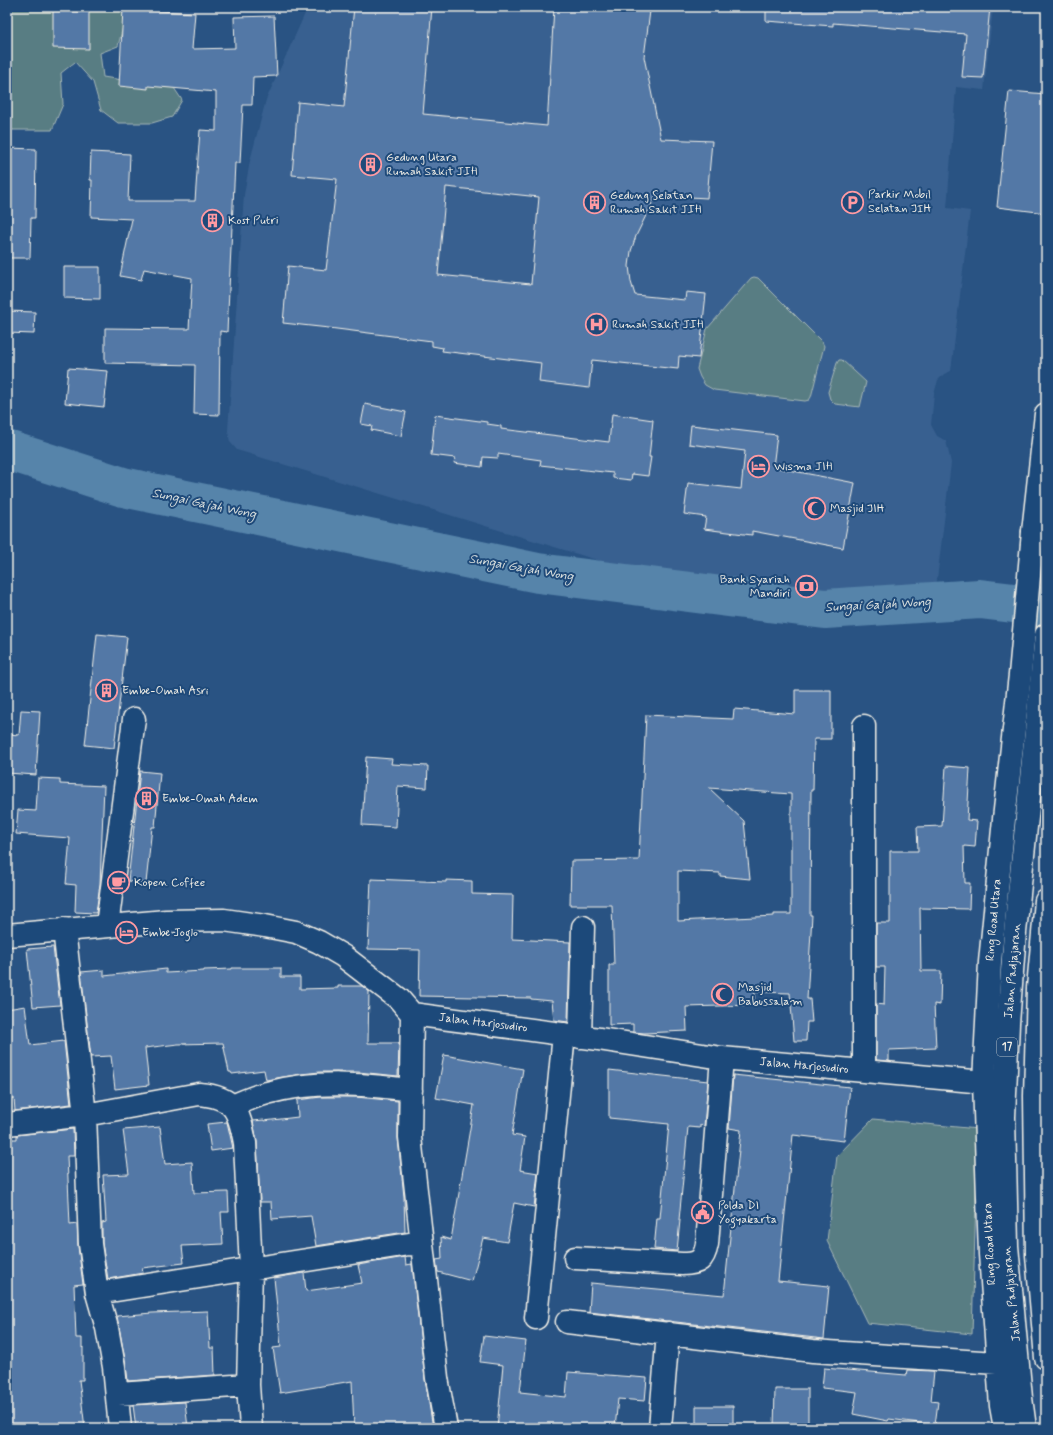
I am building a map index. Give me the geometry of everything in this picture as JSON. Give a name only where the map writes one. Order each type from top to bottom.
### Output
[{"type":"main road","name":"Ring Road Utara","points":[[1005,1428],[1001,1406],[1008,1364],[990,1246],[984,1082],[991,954],[1004,819],[1037,534],[1046,414]]},
{"type":"main road","name":"Jalan Padjajaran","points":[[1025,1428],[1008,1364],[1004,1117],[1008,1023],[1015,932],[1046,634]]},
{"type":"main road","points":[[107,926],[134,719]]},
{"type":"main road","points":[[864,726],[864,1071]]},
{"type":"main road","points":[[1046,901],[1038,988],[1034,1096],[1036,1255],[1046,1358]]},
{"type":"main road","points":[[7,934],[166,921],[224,920],[265,926],[296,932],[319,942],[343,956],[399,999],[412,1014],[410,1137],[437,1378],[446,1428]]},
{"type":"main road","points":[[536,1318],[572,1036],[584,927]]},
{"type":"main road","points":[[64,929],[85,1115],[90,1244],[98,1293],[107,1328],[118,1394],[120,1428]]},
{"type":"main road","name":"Jalan Harjosudiro","points":[[412,1014],[722,1058],[984,1082]]},
{"type":"main road","points":[[575,1258],[682,1264],[691,1264],[702,1259],[705,1254],[707,1244],[722,1058]]},
{"type":"main road","points":[[232,1106],[266,1093],[317,1084],[380,1086],[411,1090]]},
{"type":"main road","points":[[7,1124],[85,1115],[199,1094],[218,1097],[232,1106],[241,1124],[245,1143],[251,1269],[248,1385],[251,1428]]},
{"type":"main road","points":[[98,1293],[409,1244],[422,1245]]},
{"type":"main road","points":[[567,1322],[813,1350],[1008,1364]]},
{"type":"main road","points":[[660,1428],[668,1333]]},
{"type":"main road","points":[[118,1394],[248,1385]]},
{"type":"shaded area","name":"Rumah Sakit JIH","points":[[308,7],[993,7],[984,90],[956,87],[947,208],[970,211],[951,371],[944,374],[938,380],[934,394],[931,425],[937,436],[946,441],[951,463],[934,604],[797,621],[237,450],[230,442],[228,431],[244,195],[250,161],[266,100]]},
{"type":"green space","points":[[7,7],[128,7],[118,46],[100,53],[103,77],[174,88],[182,100],[172,117],[152,123],[118,123],[101,110],[93,82],[75,62],[61,73],[63,104],[52,130],[11,130],[7,124]]},
{"type":"green space","points":[[751,278],[758,278],[822,342],[824,346],[809,400],[805,401],[714,390],[705,385],[700,377],[697,369],[707,329]]},
{"type":"green space","points":[[839,360],[842,360],[866,382],[860,407],[835,404],[830,399],[828,392]]},
{"type":"green space","points":[[873,1119],[978,1129],[972,1334],[867,1323],[827,1241],[837,1156]]},
{"type":"building","points":[[354,7],[432,7],[423,114],[547,126],[554,7],[634,7],[634,9],[650,11],[644,57],[661,139],[712,141],[707,198],[656,195],[636,236],[631,251],[629,266],[631,282],[635,295],[685,300],[686,292],[706,294],[699,358],[679,356],[678,369],[592,360],[589,388],[539,382],[541,363],[442,351],[443,348],[432,346],[432,341],[283,323],[288,266],[326,270],[337,179],[292,175],[298,102],[344,107]],"holes":[[[446,187],[539,197],[531,284],[438,275]]]},
{"type":"building","points":[[766,7],[990,7],[983,78],[962,77],[966,34],[833,23],[833,26],[766,21]]},
{"type":"building","points":[[123,9],[195,13],[192,49],[235,48],[234,17],[274,16],[277,76],[253,77],[252,105],[243,105],[240,163],[235,163],[227,332],[220,331],[219,415],[194,414],[195,365],[105,363],[105,328],[189,329],[192,278],[144,269],[141,280],[120,276],[132,219],[91,217],[91,152],[130,154],[128,201],[195,201],[200,130],[216,131],[216,92],[148,86],[148,89],[119,86]]},
{"type":"building","points":[[53,11],[89,12],[89,49],[53,48]]},
{"type":"building","points":[[1009,91],[1046,94],[1046,213],[997,207]]},
{"type":"building","points":[[8,148],[36,149],[35,218],[31,218],[30,258],[9,258],[9,218],[7,218]]},
{"type":"building","points":[[64,267],[100,267],[100,299],[64,298]]},
{"type":"building","points":[[7,311],[35,312],[34,334],[7,333]]},
{"type":"building","points":[[68,368],[108,371],[104,407],[65,403]]},
{"type":"building","points":[[365,404],[406,412],[401,436],[371,430],[372,426],[361,424]]},
{"type":"building","points":[[612,414],[653,420],[649,457],[651,457],[648,476],[632,474],[631,480],[613,478],[613,473],[540,465],[541,460],[498,454],[498,458],[483,457],[482,467],[454,463],[455,458],[431,455],[435,415],[487,422],[487,424],[501,426],[501,429],[609,442]]},
{"type":"building","points":[[691,425],[777,435],[773,467],[855,483],[843,548],[752,531],[752,535],[704,529],[706,517],[684,514],[688,483],[741,489],[745,451],[689,444]]},
{"type":"building","name":"Embe-Omah Asri","points":[[97,634],[127,637],[114,748],[85,745]]},
{"type":"building","points":[[795,690],[831,690],[831,739],[814,739],[813,790],[811,790],[810,915],[812,915],[807,999],[810,999],[812,1022],[807,1022],[806,1041],[794,1041],[790,993],[755,992],[754,1005],[686,1007],[687,1031],[644,1033],[633,1032],[633,1024],[609,1025],[609,965],[614,965],[612,905],[570,905],[571,861],[639,860],[646,715],[733,719],[734,709],[795,714]],"holes":[[[709,788],[791,794],[791,914],[678,921],[678,871],[720,873],[720,876],[750,879],[744,821]]]},
{"type":"building","points":[[21,710],[40,711],[36,775],[7,773],[9,734],[19,735]]},
{"type":"building","points":[[366,757],[392,759],[391,764],[428,766],[427,788],[398,786],[396,827],[362,825]]},
{"type":"building","points":[[946,766],[970,768],[967,820],[977,821],[975,847],[964,846],[965,883],[970,883],[969,909],[920,908],[921,971],[941,971],[940,1005],[934,1004],[936,1048],[889,1050],[889,1061],[876,1060],[876,1004],[884,1005],[885,967],[876,967],[876,923],[890,923],[890,851],[918,851],[917,827],[942,826]]},
{"type":"building","points":[[140,771],[160,773],[155,827],[152,827],[146,883],[128,881]]},
{"type":"building","points":[[38,778],[60,779],[60,784],[104,786],[100,884],[96,913],[75,912],[76,885],[66,884],[70,838],[16,834],[18,810],[36,811]]},
{"type":"building","points":[[371,879],[446,882],[446,880],[472,881],[472,894],[513,895],[512,939],[570,942],[568,1022],[554,1020],[552,1001],[531,998],[419,996],[420,950],[368,949]]},
{"type":"building","points":[[53,947],[60,1005],[33,1007],[27,949]]},
{"type":"building","points":[[232,968],[281,968],[281,977],[300,977],[300,989],[362,986],[369,991],[368,1043],[399,1043],[398,1076],[358,1072],[320,1072],[266,1080],[264,1070],[232,1074],[229,1072],[223,1043],[178,1044],[145,1048],[149,1085],[115,1089],[111,1056],[91,1057],[81,972],[104,970],[104,976],[166,969],[166,973]]},
{"type":"building","points":[[25,1006],[30,1045],[64,1041],[71,1104],[15,1111],[14,1098],[7,1099],[7,1009]]},
{"type":"building","points":[[444,1055],[523,1069],[512,1135],[525,1137],[520,1170],[538,1173],[534,1207],[514,1203],[507,1242],[483,1238],[472,1281],[438,1272],[436,1260],[442,1259],[441,1237],[451,1240],[474,1105],[436,1098]]},
{"type":"building","points":[[609,1070],[708,1081],[704,1126],[700,1125],[700,1128],[688,1127],[677,1251],[654,1249],[657,1218],[660,1218],[669,1124],[609,1118]]},
{"type":"building","points":[[733,1075],[850,1087],[844,1141],[793,1135],[778,1281],[829,1286],[824,1339],[589,1312],[591,1283],[724,1295],[741,1130],[729,1128]]},
{"type":"building","points":[[321,1097],[356,1097],[398,1101],[398,1138],[404,1197],[405,1232],[316,1246],[311,1216],[272,1219],[271,1202],[260,1202],[257,1142],[253,1121],[298,1117],[297,1100]]},
{"type":"building","points":[[227,1122],[233,1148],[211,1151],[207,1124]]},
{"type":"building","points":[[160,1127],[165,1164],[192,1162],[194,1193],[228,1192],[229,1212],[221,1212],[223,1244],[182,1246],[184,1263],[142,1268],[143,1273],[108,1279],[102,1243],[102,1223],[106,1222],[103,1175],[129,1174],[123,1130]]},
{"type":"building","points":[[73,1129],[74,1156],[67,1156],[70,1225],[77,1224],[83,1284],[74,1285],[76,1338],[82,1338],[82,1348],[83,1347],[83,1380],[79,1380],[85,1428],[23,1428],[23,1426],[7,1427],[7,1139],[17,1139],[17,1135]]},
{"type":"building","points":[[405,1257],[406,1265],[412,1264],[425,1379],[433,1428],[354,1428],[352,1381],[280,1393],[273,1348],[281,1347],[274,1278],[304,1273],[306,1291],[362,1283],[358,1265]]},
{"type":"building","points":[[208,1311],[210,1348],[214,1348],[215,1375],[128,1381],[117,1316]]},
{"type":"building","points":[[484,1336],[526,1341],[520,1392],[566,1397],[568,1372],[647,1378],[645,1401],[618,1399],[615,1428],[497,1428],[503,1365],[480,1362]]},
{"type":"building","points":[[824,1368],[906,1375],[907,1370],[934,1371],[931,1401],[938,1402],[935,1425],[889,1419],[888,1421],[853,1414],[857,1392],[822,1388]]},
{"type":"building","points":[[775,1389],[808,1389],[808,1428],[774,1428]]},
{"type":"building","points":[[185,1402],[188,1428],[136,1428],[133,1405]]},
{"type":"building","points":[[696,1406],[733,1406],[733,1428],[696,1428]]},
{"type":"waterway","name":"Sungai Gajah Wong","points":[[7,450],[123,487],[538,573],[825,609],[980,599],[1046,607]]},
{"type":"place","name":"Gedung Utara Rumah Sakit JIH","points":[[371,165]]},
{"type":"place","name":"Parkir Mobil Selatan JIH","points":[[853,202]]},
{"type":"place","name":"Gedung Selatan Rumah Sakit JIH","points":[[595,203]]},
{"type":"place","name":"Kost Putri","points":[[213,221]]},
{"type":"place","name":"Rumah Sakit JIH","points":[[596,325]]},
{"type":"place","name":"Wisma JIH","points":[[758,467]]},
{"type":"place","name":"Masjid JIH","points":[[814,509]]},
{"type":"place","name":"Bank Syariah Mandiri","points":[[806,587]]},
{"type":"place","name":"Embe-Omah Asri","points":[[106,691]]},
{"type":"place","name":"Embe-Omah Adem","points":[[147,799]]},
{"type":"place","name":"Kopen Coffee","points":[[119,883]]},
{"type":"place","name":"Embe Joglo","points":[[127,933]]},
{"type":"place","name":"Masjid Babussalam","points":[[723,995]]},
{"type":"place","name":"Polda DI Yogyakarta","points":[[702,1213]]}]
